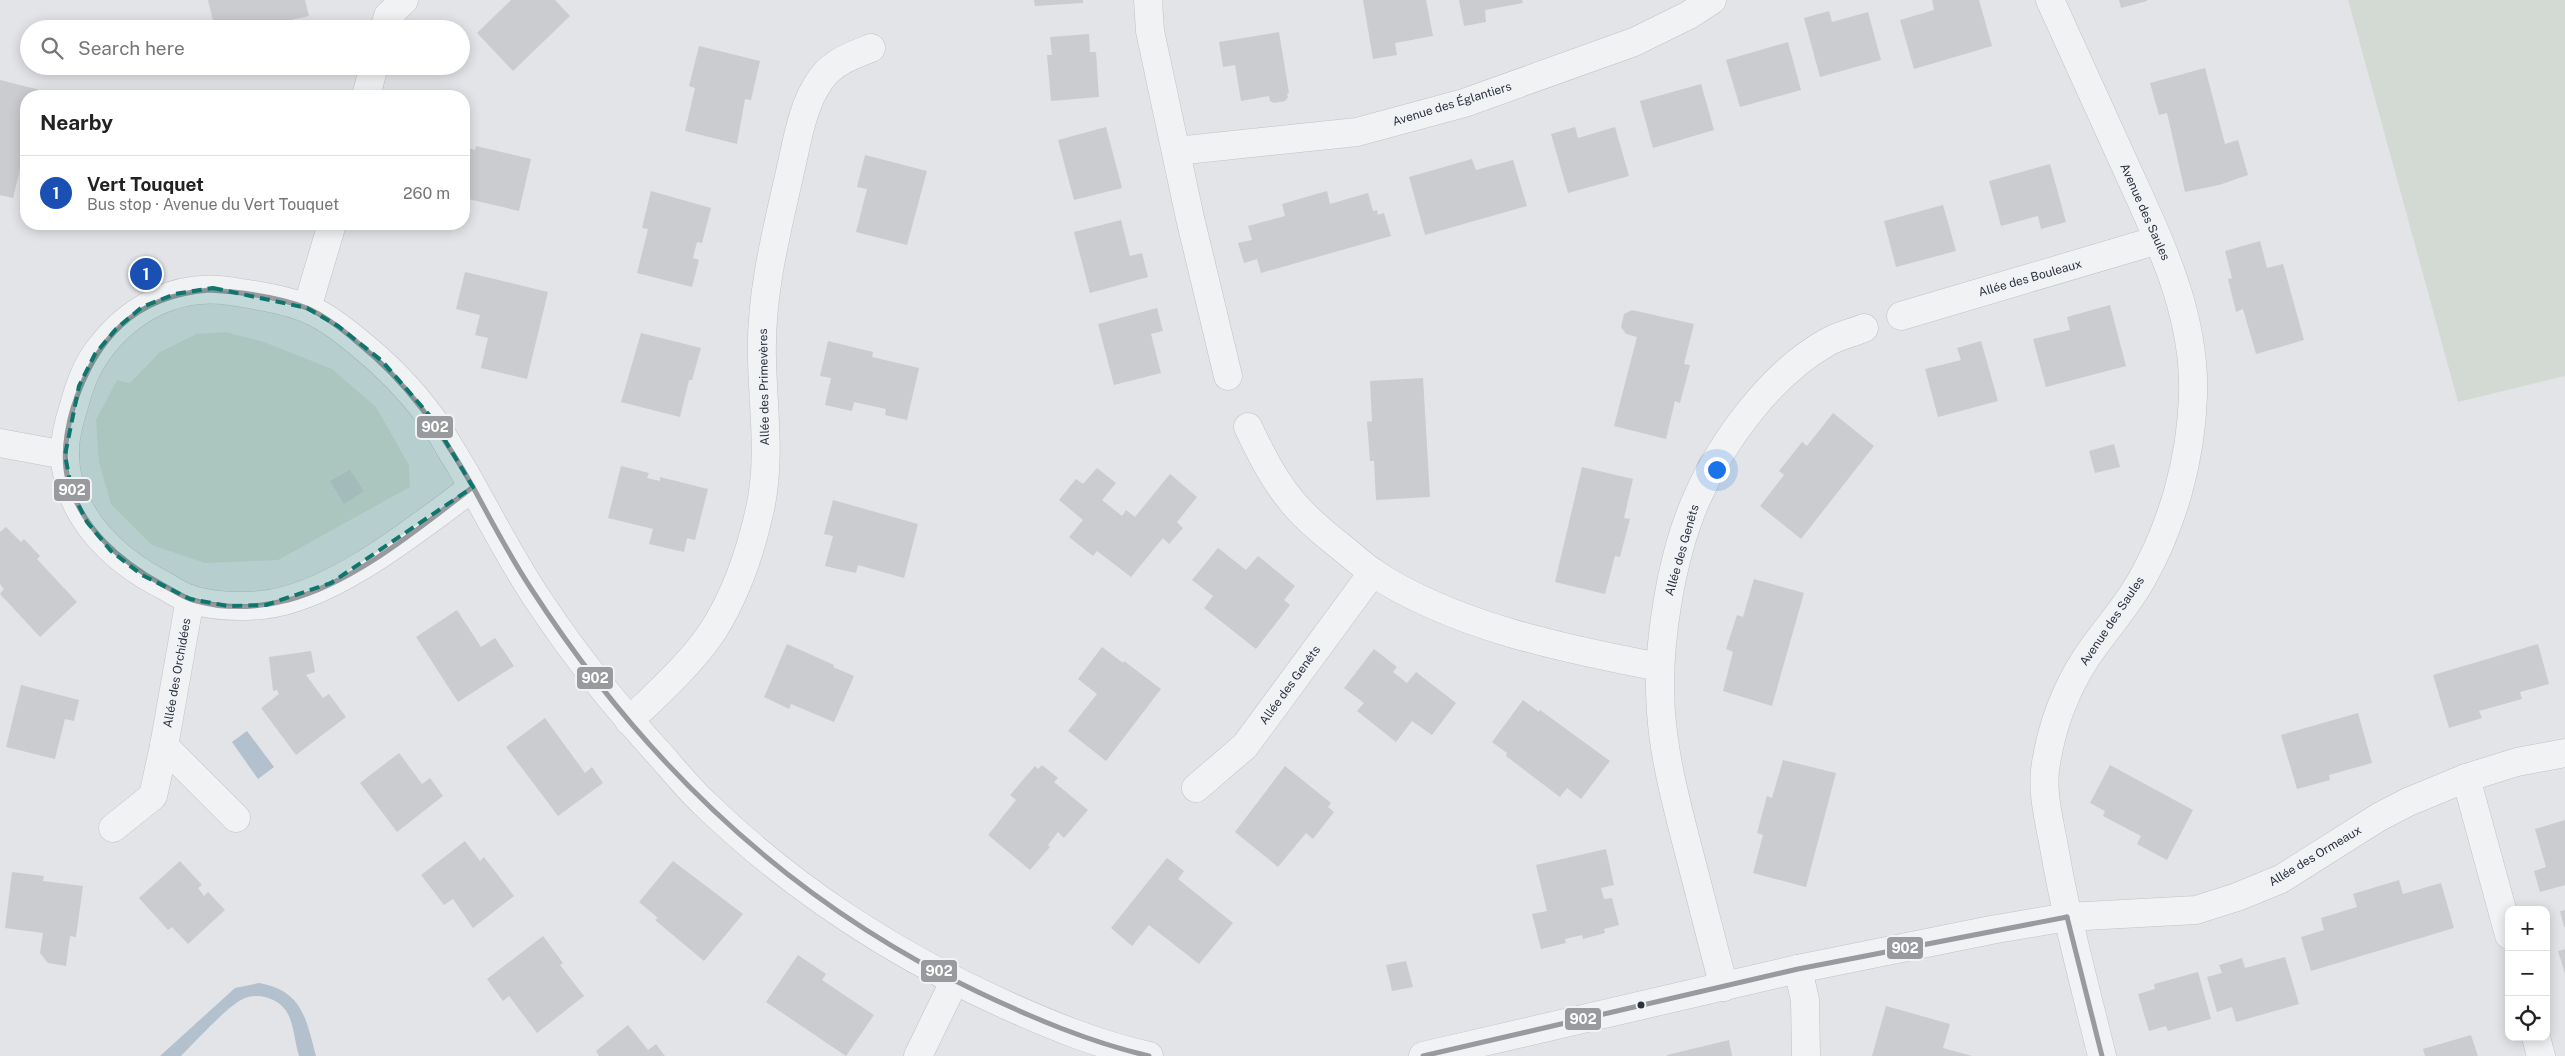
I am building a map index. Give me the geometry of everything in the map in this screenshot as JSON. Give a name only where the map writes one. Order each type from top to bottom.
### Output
[{"type":"street","points":[[1148,0],[1150,31],[1190,218],[1228,376]]},
{"type":"street","name":"Avenue des Églantiers","points":[[1176,151],[1357,132],[1464,103],[1634,42],[1689,15],[1712,0]]},
{"type":"street","name":"Avenue des Saules","points":[[2050,0],[2158,240],[2179,293],[2191,349],[2193,394],[2189,442],[2177,494],[2164,531],[2142,579],[2086,659],[2066,694],[2053,731],[2045,766],[2045,801],[2067,917],[2102,1056]]},
{"type":"street","name":"Allée des Primevères","points":[[629,720],[680,670],[714,630],[733,592],[760,511],[766,476],[766,413],[762,359],[766,285],[793,159],[807,106],[821,78],[840,60],[871,48]]},
{"type":"street","points":[[368,90],[372,75]]},
{"type":"street","points":[[307,308],[330,230]]},
{"type":"street","name":"Allée des Bouleaux","points":[[1901,316],[2158,240]]},
{"type":"street","points":[[473,487],[380,553],[331,583],[293,598],[266,605],[228,606],[190,599],[142,574],[111,552],[88,522],[72,492],[64,455],[70,419],[79,386],[95,354],[116,329],[142,307],[175,294],[213,288],[254,294],[307,308],[338,326],[382,361],[431,417],[473,487],[508,552],[542,606],[629,720],[702,801],[779,870],[891,948],[954,982],[1037,1019],[1107,1046],[1149,1056]]},
{"type":"street","name":"Allée des Genêts","points":[[1724,987],[1668,768],[1660,712],[1659,667],[1668,601],[1682,543],[1697,498],[1722,451],[1764,394],[1797,362],[1827,342],[1864,328]]},
{"type":"street","points":[[1248,427],[1268,468],[1291,500],[1326,535],[1373,572],[1406,591],[1498,629],[1562,646],[1659,667]]},
{"type":"street","points":[[0,443],[64,455]]},
{"type":"street","name":"Allée des Genêts","points":[[1196,788],[1245,746],[1373,572]]},
{"type":"street","name":"Allée des Orchidées","points":[[113,828],[153,796],[164,746],[190,599]]},
{"type":"street","name":"Allée des Orchidées","points":[[164,746],[236,818]]},
{"type":"street","name":"Allée des Ormeaux","points":[[1423,1056],[1798,969],[1991,930],[2067,917],[2196,910],[2237,897],[2281,879],[2380,817],[2408,802],[2466,778],[2517,762],[2565,753]]},
{"type":"street","points":[[2466,778],[2505,920]]},
{"type":"street","points":[[1798,969],[1805,1000],[1806,1056]]},
{"type":"street","points":[[918,1056],[954,982]]},
{"type":"street","points":[[2537,1041],[2541,1056]]},
{"type":"highlighted area","points":[[213,288],[307,308],[338,326],[382,361],[431,417],[473,487],[331,583],[266,605],[228,606],[190,599],[142,575],[111,551],[87,522],[72,492],[65,455],[79,386],[95,354],[116,329],[142,307],[175,294]]},
{"type":"shaded area","points":[[2348,0],[2565,0],[2565,376],[2458,402]]},
{"type":"shaded area","points":[[226,332],[264,342],[332,369],[376,407],[409,465],[410,487],[278,560],[205,563],[152,545],[111,504],[99,462],[96,420],[117,380],[130,383],[160,352],[196,334]]},
{"type":"water","points":[[247,731],[274,767],[258,779],[232,742]]},
{"type":"water","points":[[259,983],[274,987],[294,1000],[305,1019],[316,1056],[299,1056],[292,1024],[284,1008],[274,1000],[254,996],[241,1000],[227,1010],[181,1056],[160,1056],[235,988]]},
{"type":"building","points":[[208,0],[305,0],[309,16],[291,20],[213,20]]},
{"type":"building","points":[[511,0],[555,0],[570,16],[513,71],[477,33]]},
{"type":"building","points":[[1034,0],[1083,0],[1083,3],[1035,6]]},
{"type":"building","points":[[1363,0],[1426,0],[1433,36],[1395,43],[1397,55],[1373,59]]},
{"type":"building","points":[[1459,0],[1522,0],[1523,3],[1485,10],[1486,22],[1464,26]]},
{"type":"building","points":[[1932,0],[1979,0],[1992,46],[1914,69],[1900,20],[1934,10]]},
{"type":"building","points":[[2119,0],[2147,0],[2147,1],[2121,8]]},
{"type":"building","points":[[1829,11],[1832,22],[1868,12],[1881,60],[1820,77],[1804,18]]},
{"type":"building","points":[[1279,32],[1289,93],[1287,94],[1288,97],[1285,101],[1274,103],[1270,101],[1269,96],[1241,101],[1235,65],[1223,67],[1219,42]]},
{"type":"building","points":[[1089,34],[1090,52],[1096,52],[1099,97],[1051,101],[1047,55],[1052,55],[1050,37]]},
{"type":"building","points":[[1788,42],[1801,90],[1740,107],[1726,60]]},
{"type":"building","points":[[699,46],[760,61],[751,100],[745,99],[737,144],[685,131],[695,88],[689,86]]},
{"type":"building","points":[[2205,68],[2225,144],[2238,140],[2248,175],[2219,185],[2185,192],[2167,113],[2159,115],[2150,83]]},
{"type":"building","points":[[0,80],[40,90],[20,90],[20,169],[13,198],[0,195]]},
{"type":"building","points":[[1701,84],[1714,130],[1653,148],[1640,101]]},
{"type":"building","points":[[1106,127],[1122,188],[1074,200],[1058,140]]},
{"type":"building","points":[[1575,127],[1578,138],[1615,127],[1629,176],[1568,193],[1551,134]]},
{"type":"building","points":[[476,146],[531,159],[519,211],[470,199],[470,149],[475,150]]},
{"type":"building","points":[[865,155],[927,171],[907,245],[856,232],[867,189],[857,187]]},
{"type":"building","points":[[1472,159],[1476,170],[1513,160],[1527,206],[1425,235],[1409,177]]},
{"type":"building","points":[[2050,164],[2066,222],[2041,229],[2038,216],[2001,226],[1989,181]]},
{"type":"building","points":[[651,191],[711,208],[702,243],[697,242],[693,258],[699,260],[692,287],[637,273],[648,229],[642,228]]},
{"type":"building","points":[[1327,191],[1330,204],[1368,193],[1373,211],[1377,210],[1378,215],[1384,213],[1391,236],[1261,273],[1257,259],[1244,263],[1238,243],[1252,240],[1248,226],[1285,216],[1282,204]]},
{"type":"building","points":[[1943,205],[1956,251],[1896,267],[1884,221]]},
{"type":"building","points":[[1121,220],[1130,256],[1142,253],[1148,277],[1090,293],[1074,232]]},
{"type":"building","points":[[2260,241],[2267,268],[2283,264],[2304,340],[2256,354],[2243,309],[2236,312],[2228,279],[2232,278],[2225,251]]},
{"type":"building","points":[[465,272],[548,292],[527,379],[481,368],[488,338],[475,335],[480,315],[456,309]]},
{"type":"building","points":[[2110,305],[2126,366],[2046,387],[2033,339],[2070,330],[2067,317]]},
{"type":"building","points":[[1157,308],[1163,331],[1151,334],[1161,373],[1114,385],[1098,324]]},
{"type":"building","points":[[1632,310],[1694,324],[1684,364],[1690,365],[1680,403],[1675,401],[1666,439],[1614,426],[1637,337],[1626,334],[1621,327],[1624,314]]},
{"type":"building","points":[[641,333],[701,348],[692,380],[689,380],[680,417],[621,402]]},
{"type":"building","points":[[828,341],[873,352],[872,357],[919,368],[907,420],[885,415],[886,409],[854,402],[852,411],[825,405],[831,378],[820,376]]},
{"type":"building","points":[[1981,341],[1998,401],[1938,417],[1925,369],[1961,360],[1957,348]]},
{"type":"building","points":[[1423,378],[1430,497],[1376,500],[1374,461],[1370,461],[1367,422],[1372,421],[1370,381]]},
{"type":"building","points":[[1833,413],[1874,446],[1801,539],[1760,506],[1784,475],[1779,471],[1802,442],[1807,446]]},
{"type":"building","points":[[2114,444],[2120,467],[2095,473],[2089,451]]},
{"type":"building","points":[[621,466],[649,473],[647,478],[660,481],[660,477],[708,489],[695,540],[687,538],[684,552],[649,544],[653,529],[608,518]]},
{"type":"building","points":[[1582,467],[1633,479],[1624,518],[1630,519],[1620,557],[1615,556],[1605,594],[1555,582]]},
{"type":"building","points":[[1097,468],[1116,483],[1102,500],[1122,516],[1126,510],[1135,517],[1170,474],[1197,497],[1177,522],[1183,528],[1169,544],[1163,538],[1131,577],[1097,551],[1093,556],[1069,537],[1083,520],[1059,500],[1076,479],[1083,484]]},
{"type":"building","points":[[350,470],[364,491],[344,504],[330,481]]},
{"type":"building","points":[[833,500],[918,524],[904,578],[858,565],[856,573],[825,566],[833,536],[824,534]]},
{"type":"building","points":[[6,527],[21,542],[24,539],[40,556],[37,559],[77,602],[40,637],[0,594],[4,589],[0,584],[0,532]]},
{"type":"building","points":[[1218,548],[1246,570],[1258,556],[1295,586],[1284,600],[1290,605],[1256,649],[1204,608],[1213,596],[1192,580]]},
{"type":"building","points":[[1754,579],[1804,593],[1772,706],[1723,691],[1733,652],[1726,649],[1737,615],[1743,617]]},
{"type":"building","points":[[457,610],[481,647],[495,638],[514,666],[458,702],[416,637]]},
{"type":"building","points":[[787,644],[854,676],[834,722],[791,704],[789,709],[764,697]]},
{"type":"building","points":[[2538,644],[2549,684],[2520,692],[2522,699],[2479,711],[2482,718],[2449,728],[2433,675]]},
{"type":"building","points":[[1102,647],[1161,689],[1106,761],[1068,731],[1097,694],[1078,679]]},
{"type":"building","points":[[1374,649],[1397,667],[1393,672],[1407,683],[1416,672],[1456,703],[1432,735],[1412,721],[1396,742],[1357,711],[1364,703],[1344,688]]},
{"type":"building","points":[[311,651],[315,672],[306,675],[323,698],[329,694],[346,717],[296,755],[261,708],[279,694],[277,690],[273,691],[269,657]]},
{"type":"building","points":[[21,685],[79,700],[74,721],[65,719],[55,759],[6,747]]},
{"type":"building","points":[[1523,700],[1539,712],[1540,710],[1610,761],[1581,799],[1567,788],[1560,797],[1506,756],[1507,753],[1492,742]]},
{"type":"building","points":[[2358,713],[2372,763],[2329,775],[2330,780],[2297,789],[2281,735]]},
{"type":"building","points":[[545,718],[585,773],[592,767],[603,783],[558,816],[506,747]]},
{"type":"building","points":[[399,753],[422,784],[430,778],[443,796],[397,832],[360,783]]},
{"type":"building","points":[[1783,760],[1836,773],[1806,887],[1753,873],[1763,835],[1757,833],[1767,796],[1772,798]]},
{"type":"building","points":[[1042,765],[1058,778],[1054,782],[1088,810],[1064,838],[1058,832],[1048,845],[1050,847],[1030,870],[988,835],[1016,800],[1010,795],[1035,766],[1038,769]]},
{"type":"building","points":[[2110,765],[2193,810],[2167,860],[2137,844],[2141,836],[2103,816],[2105,811],[2090,803]]},
{"type":"building","points":[[1285,766],[1331,803],[1328,807],[1334,812],[1313,839],[1306,833],[1278,867],[1235,832]]},
{"type":"building","points":[[2565,820],[2565,885],[2540,892],[2534,871],[2546,867],[2535,829]]},
{"type":"building","points":[[465,841],[480,861],[484,857],[514,896],[473,928],[453,899],[444,905],[421,875]]},
{"type":"building","points":[[1606,849],[1614,885],[1601,888],[1604,899],[1612,898],[1619,925],[1604,929],[1605,933],[1583,939],[1582,935],[1565,939],[1566,943],[1541,949],[1532,914],[1547,911],[1536,865]]},
{"type":"building","points":[[1167,858],[1184,871],[1178,879],[1233,923],[1199,964],[1149,925],[1132,946],[1111,928]]},
{"type":"building","points":[[180,861],[202,885],[198,888],[204,896],[208,892],[225,910],[188,944],[172,927],[168,930],[139,898]]},
{"type":"building","points":[[673,861],[743,914],[704,961],[655,920],[658,918],[639,902]]},
{"type":"building","points":[[12,872],[44,876],[43,881],[83,886],[76,937],[70,936],[66,966],[48,963],[40,953],[43,933],[5,928]]},
{"type":"building","points":[[2399,880],[2403,894],[2441,883],[2454,928],[2311,971],[2301,937],[2324,930],[2321,918],[2357,907],[2353,894]]},
{"type":"building","points":[[2565,910],[2565,927],[2564,927],[2560,911]]},
{"type":"building","points":[[543,936],[563,963],[560,965],[584,996],[537,1033],[509,996],[503,1001],[487,979]]},
{"type":"building","points":[[2565,949],[2565,974],[2558,951]]},
{"type":"building","points":[[798,955],[826,974],[822,980],[874,1015],[846,1056],[766,1002]]},
{"type":"building","points":[[2285,957],[2299,1004],[2236,1022],[2232,1007],[2217,1012],[2207,977],[2222,973],[2219,965],[2242,958],[2245,968]]},
{"type":"building","points":[[1406,961],[1413,987],[1392,991],[1386,965]]},
{"type":"building","points":[[2198,972],[2211,1019],[2168,1031],[2166,1026],[2149,1031],[2138,994],[2155,989],[2154,984]]},
{"type":"building","points":[[1886,1006],[1950,1024],[1943,1048],[1972,1056],[1872,1056]]},
{"type":"building","points":[[628,1025],[648,1050],[656,1044],[665,1056],[599,1056],[596,1051]]},
{"type":"building","points":[[2471,1035],[2478,1056],[2425,1056],[2423,1049]]},
{"type":"building","points":[[1729,1040],[1732,1056],[1667,1056],[1667,1055]]},
{"type":"transit line","name":"902","points":[[209,290],[259,295],[283,300],[314,311],[327,319],[375,358],[408,391],[449,446],[473,487],[408,536],[361,568],[313,592],[288,600],[252,606],[204,603],[181,595],[147,576],[132,565],[105,542],[83,514],[74,498],[65,462],[68,426],[73,408],[82,383],[93,361],[121,325],[159,301],[183,294],[209,290]]},
{"type":"transit line","name":"902","points":[[473,487],[532,590],[576,653],[623,713],[673,770],[727,822],[784,871],[845,916],[910,956],[978,992],[1062,1028],[1105,1044],[1149,1056]]},
{"type":"transit line","name":"902","points":[[2067,917],[2102,1056]]},
{"type":"transit line","name":"902","points":[[1423,1056],[1798,969],[2067,917]]},
{"type":"place","name":"Vert Touquet","points":[[146,274]]}]
